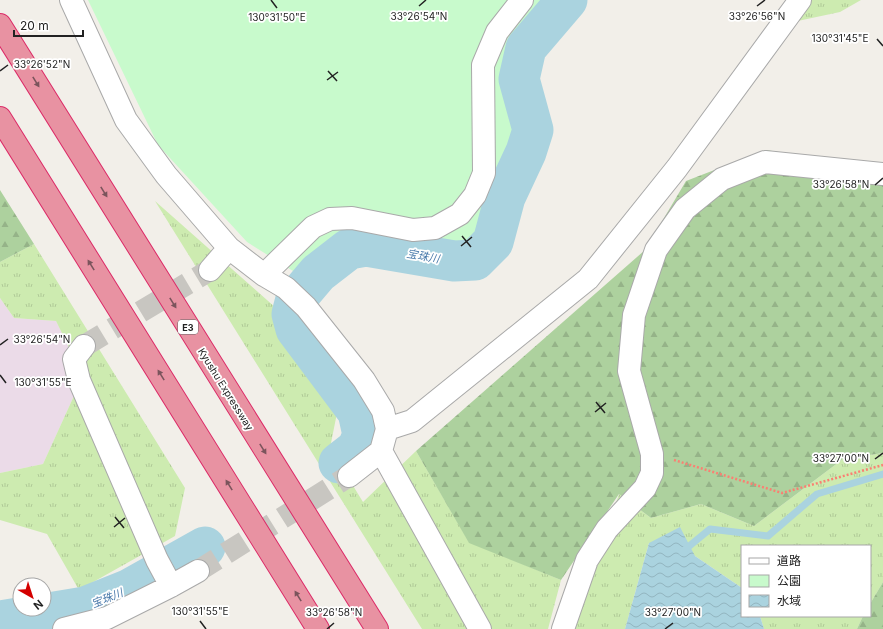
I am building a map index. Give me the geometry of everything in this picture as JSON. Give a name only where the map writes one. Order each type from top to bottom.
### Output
[{"type":"highway","name":"Kyushu Expressway","points":[[0,25],[377,629]]},
{"type":"highway","points":[[0,118],[318,629]]},
{"type":"street","points":[[71,0],[126,120],[166,174],[229,248],[264,275],[286,288],[306,307],[364,380],[383,411],[387,429],[381,451],[349,476]]},
{"type":"street","points":[[264,275],[313,227],[330,219],[352,218],[413,230],[435,228],[460,214],[475,195],[484,173],[483,66],[497,32],[522,0]]},
{"type":"street","points":[[387,429],[412,421],[588,279],[677,168],[800,0]]},
{"type":"street","points":[[563,629],[587,560],[607,529],[645,488],[652,473],[652,454],[629,371],[634,315],[656,250],[685,209],[722,179],[765,162],[883,174]]},
{"type":"street","points":[[210,270],[229,248]]},
{"type":"street","points":[[84,346],[74,359],[79,380],[157,560],[169,583]]},
{"type":"street","points":[[381,451],[480,629]]},
{"type":"street","points":[[64,629],[107,618],[169,583],[198,571]]},
{"type":"path","points":[[652,454],[782,493],[883,465]]},
{"type":"shaded area","points":[[0,298],[14,318],[56,321],[83,376],[43,464],[0,473]]},
{"type":"green space","points":[[88,0],[550,0],[515,44],[512,79],[520,137],[489,192],[483,228],[456,250],[352,237],[301,276],[247,242],[158,145]]},
{"type":"green space","points":[[810,0],[861,0],[840,12],[793,22]]},
{"type":"green space","points":[[766,150],[883,169],[883,453],[843,459],[754,526],[701,504],[651,518],[619,494],[561,580],[469,543],[416,451],[645,250],[686,181]]},
{"type":"green space","points":[[0,190],[34,244],[0,262]]},
{"type":"green space","points":[[155,201],[276,308],[337,413],[330,448],[363,502],[416,451],[469,542],[561,580],[548,629],[422,629]]},
{"type":"green space","points":[[34,244],[185,488],[175,536],[79,590],[47,534],[0,520],[0,473],[43,464],[83,376],[56,321],[14,318],[0,298],[0,262]]},
{"type":"green space","points":[[883,453],[883,582],[871,602],[871,545],[741,545],[741,587],[695,556],[649,543],[625,629],[575,629],[619,494],[651,518],[701,504],[754,526],[843,459]]},
{"type":"green space","points":[[883,582],[883,629],[857,629],[863,617],[871,617],[871,602]]},
{"type":"green space","points":[[760,617],[863,617],[857,629],[764,629]]},
{"type":"water","points":[[680,527],[695,556],[741,587],[741,617],[760,617],[764,629],[625,629],[649,543]]},
{"type":"waterway","name":"宝珠川","points":[[339,463],[357,449],[363,435],[358,412],[296,329],[292,314],[296,299],[318,273],[349,249],[366,246],[454,261],[475,260],[493,242],[505,197],[526,152],[533,130],[519,79],[526,48],[567,0]]},
{"type":"waterway","points":[[682,552],[710,529],[768,536],[817,494],[883,474]]},
{"type":"waterway","name":"宝珠川","points":[[0,621],[85,607],[130,589],[205,547]]},
{"type":"tunnel","points":[[84,346],[210,270]]},
{"type":"tunnel","points":[[198,571],[349,476]]}]
